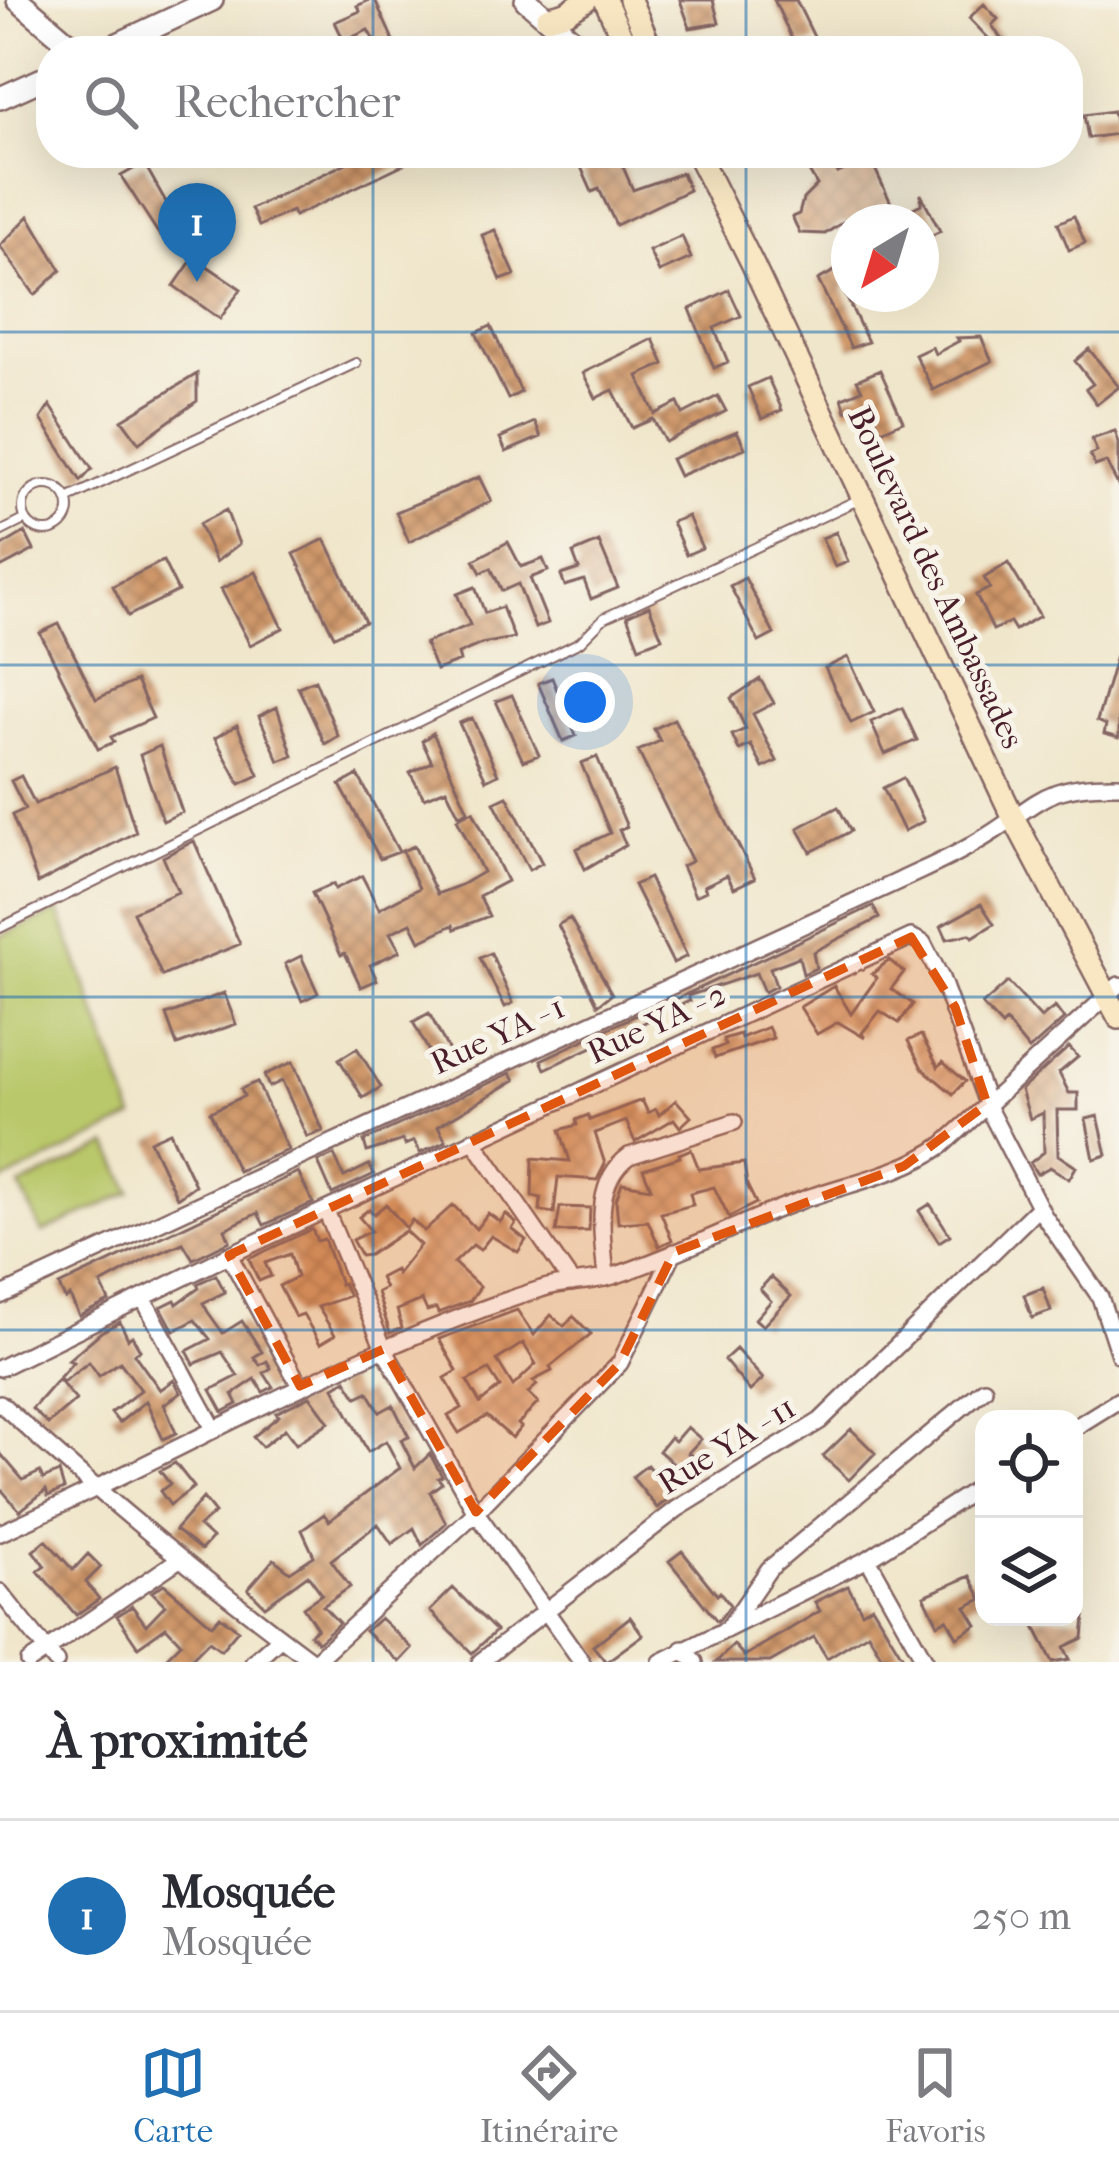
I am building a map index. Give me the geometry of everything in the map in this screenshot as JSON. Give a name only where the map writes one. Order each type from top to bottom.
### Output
[{"type":"main road","points":[[547,18],[586,0]]},
{"type":"main road","points":[[604,0],[621,36]]},
{"type":"main road","points":[[630,0],[646,36]]},
{"type":"main road","name":"Boulevard des Ambassades","points":[[703,168],[1013,817],[1113,992],[1119,1018]]},
{"type":"street","points":[[18,0],[60,36]]},
{"type":"street","points":[[135,36],[212,0]]},
{"type":"street","points":[[526,0],[568,36]]},
{"type":"street","points":[[0,98],[36,82]]},
{"type":"street","name":"Rue YA - 1","points":[[0,1296],[899,881],[977,843],[1034,800],[1068,787],[1119,784]]},
{"type":"street","name":"Rue YA - 2","points":[[0,1368],[229,1255],[911,937],[923,943],[955,1006],[987,1104],[1039,1208],[1100,1297],[1119,1355]]},
{"type":"street","points":[[0,1533],[384,1349],[544,1288],[606,1279],[798,1201],[917,1161],[943,1145],[1113,992]]},
{"type":"street","points":[[606,1279],[603,1193],[618,1164],[629,1156],[734,1122]]},
{"type":"street","points":[[473,1140],[572,1283]]},
{"type":"street","name":"Rue YA - 11","points":[[480,1662],[676,1509],[820,1421],[1039,1208]]},
{"type":"street","points":[[326,1210],[384,1349],[476,1512],[582,1662]]},
{"type":"street","points":[[0,1403],[178,1560],[314,1662],[476,1512],[620,1363],[674,1252]]},
{"type":"street","points":[[229,1255],[300,1386]]},
{"type":"street","points":[[144,1300],[213,1427]]},
{"type":"street","points":[[728,1628],[769,1569],[984,1389]]},
{"type":"street","points":[[1083,1422],[1119,1400]]},
{"type":"street","points":[[661,1662],[868,1559],[975,1490]]},
{"type":"street","points":[[868,1559],[926,1662]]},
{"type":"street","points":[[28,1662],[52,1656],[178,1560]]},
{"type":"street","points":[[0,1592],[52,1656]]},
{"type":"street","points":[[254,1662],[280,1638]]},
{"type":"street","points":[[683,1649],[695,1662]]},
{"type":"lane","points":[[67,499],[356,362]]},
{"type":"lane","points":[[46,484],[62,490],[70,505],[66,521],[53,532],[37,531],[24,520],[22,503],[31,489],[46,484]]},
{"type":"lane","points":[[0,928],[580,642],[604,618],[863,497]]},
{"type":"lane","points":[[0,532],[24,520]]},
{"type":"highlighted area","points":[[911,937],[955,1007],[987,1104],[904,1166],[674,1252],[620,1363],[476,1512],[384,1349],[300,1386],[229,1255]]},
{"type":"green space","points":[[59,911],[134,1118],[1,1182],[0,936]]},
{"type":"green space","points":[[109,1145],[131,1192],[42,1233],[20,1186]]},
{"type":"building","points":[[375,0],[391,36],[371,36],[368,30],[342,36],[335,22],[360,11],[357,6]]},
{"type":"building","points":[[680,0],[713,0],[719,23],[690,28]]},
{"type":"building","points":[[774,0],[796,0],[814,36],[791,36]]},
{"type":"building","points":[[984,4],[998,19],[992,25],[999,36],[986,36],[969,18]]},
{"type":"building","points":[[1113,111],[1117,134],[1088,138],[1084,115]]},
{"type":"building","points":[[147,168],[171,211],[163,216],[170,232],[160,236],[121,176]]},
{"type":"building","points":[[336,168],[395,168],[294,216],[292,211],[259,226],[251,209]]},
{"type":"building","points":[[582,168],[623,168],[633,190],[682,173],[689,190],[616,225],[599,189],[592,192]]},
{"type":"building","points":[[807,168],[835,168],[838,173],[875,168],[891,204],[831,204],[831,230],[800,233],[792,217],[799,214],[803,199],[817,185]]},
{"type":"building","points":[[29,216],[61,270],[35,295],[0,246]]},
{"type":"building","points":[[1074,216],[1085,243],[1069,250],[1058,223]]},
{"type":"building","points":[[495,230],[515,275],[501,280],[482,235]]},
{"type":"building","points":[[682,236],[691,258],[659,272],[649,251]]},
{"type":"building","points":[[194,257],[241,289],[220,319],[174,286]]},
{"type":"building","points":[[831,273],[831,307],[818,280]]},
{"type":"building","points":[[729,290],[741,316],[714,328],[728,362],[714,368],[690,309]]},
{"type":"building","points":[[834,312],[854,312],[868,342],[851,348]]},
{"type":"building","points":[[491,326],[521,392],[508,399],[476,333]]},
{"type":"building","points":[[981,337],[992,361],[933,390],[915,355],[932,347],[935,354],[959,341],[957,338]]},
{"type":"building","points":[[653,339],[664,364],[638,376],[655,414],[678,403],[683,414],[718,396],[726,411],[665,442],[653,419],[632,428],[613,390],[596,398],[583,373]]},
{"type":"building","points":[[1089,349],[1119,387],[1097,404],[1086,389],[1093,384],[1075,361]]},
{"type":"building","points":[[880,370],[903,421],[881,431],[868,403],[846,411],[842,398],[862,390],[857,380]]},
{"type":"building","points":[[197,374],[197,401],[139,443],[122,420]]},
{"type":"building","points":[[768,378],[782,410],[762,419],[748,387]]},
{"type":"building","points":[[50,405],[92,469],[81,481],[41,419]]},
{"type":"building","points":[[535,422],[541,437],[506,452],[500,438]]},
{"type":"building","points":[[737,431],[745,448],[679,476],[671,459]]},
{"type":"building","points":[[1115,431],[1119,487],[1106,462],[1095,466],[1090,455],[1097,452],[1092,439]]},
{"type":"building","points":[[479,477],[491,501],[409,542],[396,512]]},
{"type":"building","points":[[226,510],[239,544],[216,562],[199,524]]},
{"type":"building","points":[[688,516],[702,548],[686,555],[672,522]]},
{"type":"building","points":[[25,532],[34,550],[0,568],[0,547]]},
{"type":"building","points":[[836,532],[848,562],[835,567],[822,538]]},
{"type":"building","points":[[325,539],[365,622],[334,636],[294,554]]},
{"type":"building","points":[[508,542],[521,567],[543,559],[548,571],[530,578],[548,623],[535,628],[518,584],[502,591],[491,568],[481,573],[474,560]]},
{"type":"building","points":[[599,542],[618,588],[591,599],[584,580],[565,586],[561,575],[579,569],[573,553]]},
{"type":"building","points":[[163,561],[178,591],[128,616],[113,586]]},
{"type":"building","points":[[1008,563],[1040,616],[1015,630],[1010,622],[993,630],[976,595],[990,588],[984,578]]},
{"type":"building","points":[[256,572],[283,628],[250,645],[221,589]]},
{"type":"building","points":[[745,578],[774,634],[759,642],[730,586]]},
{"type":"building","points":[[475,587],[485,613],[502,607],[514,638],[481,644],[458,654],[460,661],[436,670],[425,643],[470,625],[457,594]]},
{"type":"building","points":[[649,606],[662,638],[639,647],[627,616]]},
{"type":"building","points":[[59,624],[96,699],[136,681],[153,718],[111,737],[114,742],[98,749],[40,633]]},
{"type":"building","points":[[1116,656],[1119,738],[1104,734],[1106,725],[1097,721]]},
{"type":"building","points":[[848,657],[874,712],[851,723],[825,668]]},
{"type":"building","points":[[552,678],[576,736],[563,741],[538,683]]},
{"type":"building","points":[[760,679],[774,703],[753,714],[777,761],[763,768],[751,745],[739,750],[732,735],[746,729],[731,698]]},
{"type":"building","points":[[315,680],[338,736],[325,744],[298,687]]},
{"type":"building","points":[[512,695],[539,755],[523,761],[496,701]]},
{"type":"building","points":[[277,707],[293,756],[279,761],[259,716]]},
{"type":"building","points":[[902,708],[917,740],[885,754],[871,722]]},
{"type":"building","points":[[472,718],[498,774],[486,780],[459,723]]},
{"type":"building","points":[[674,719],[755,878],[734,888],[727,875],[695,896],[682,866],[692,861],[638,751],[660,741],[654,729]]},
{"type":"building","points":[[237,725],[259,775],[240,784],[215,738]]},
{"type":"building","points":[[433,733],[468,811],[459,815],[446,789],[424,798],[410,773],[432,762],[422,741]]},
{"type":"building","points":[[160,746],[182,812],[163,821],[140,755]]},
{"type":"building","points":[[597,757],[627,827],[619,830],[626,845],[585,869],[576,849],[610,833],[581,763]]},
{"type":"building","points":[[115,767],[136,832],[38,883],[12,815],[25,809],[11,781],[21,776],[35,804]]},
{"type":"building","points":[[358,775],[399,852],[380,859],[340,785]]},
{"type":"building","points":[[903,778],[924,821],[904,831],[883,788]]},
{"type":"building","points":[[507,796],[542,863],[529,870],[494,802]]},
{"type":"building","points":[[838,807],[851,831],[811,852],[798,828]]},
{"type":"building","points":[[473,811],[507,881],[479,896],[489,916],[455,929],[453,925],[420,941],[411,923],[390,933],[400,951],[370,965],[377,980],[361,987],[312,893],[333,884],[335,889],[362,876],[379,909],[419,888],[402,851],[414,846],[437,894],[461,885],[483,872],[457,819]]},
{"type":"building","points":[[194,841],[240,944],[162,976],[133,912],[178,892],[163,857]]},
{"type":"building","points":[[649,878],[687,956],[673,963],[634,885]]},
{"type":"building","points":[[981,904],[994,924],[973,937],[947,939],[941,926]]},
{"type":"building","points":[[873,906],[879,918],[813,952],[816,968],[803,974],[799,957],[770,968],[776,986],[764,992],[756,973],[688,996],[690,1001],[675,1006],[672,1001]]},
{"type":"building","points":[[570,918],[612,994],[598,1005],[558,925]]},
{"type":"building","points":[[491,953],[513,1003],[505,1007],[480,958]]},
{"type":"building","points":[[301,956],[318,993],[302,1001],[285,964]]},
{"type":"building","points":[[889,960],[904,972],[891,989],[913,1004],[899,1023],[880,1011],[862,1033],[865,1038],[838,1022],[817,1034],[800,1007],[834,986],[851,1014],[877,978],[872,974]]},
{"type":"building","points":[[1008,982],[1041,1018],[1055,1007],[1064,1019],[1029,1050],[1006,1022],[1002,1026],[982,1005]]},
{"type":"building","points":[[224,993],[236,1024],[177,1045],[166,1015]]},
{"type":"building","points":[[652,1008],[656,1017],[545,1069],[541,1060]]},
{"type":"building","points":[[429,1013],[449,1051],[433,1059],[413,1022]]},
{"type":"building","points":[[768,1027],[773,1038],[715,1058],[712,1050],[725,1045],[723,1039],[740,1034],[741,1038]]},
{"type":"building","points":[[921,1035],[938,1067],[943,1062],[965,1081],[953,1094],[922,1068],[908,1041]]},
{"type":"building","points":[[1069,1047],[1078,1057],[1059,1073],[1069,1093],[1078,1093],[1078,1110],[1057,1110],[1058,1155],[1076,1167],[1069,1179],[1050,1167],[1037,1174],[1030,1163],[1044,1152],[1043,1113],[1030,1119],[1021,1090]]},
{"type":"building","points":[[357,1048],[381,1087],[363,1098],[339,1059]]},
{"type":"building","points":[[293,1062],[323,1131],[307,1137],[282,1081],[269,1087],[264,1075]]},
{"type":"building","points":[[511,1073],[515,1080],[438,1126],[446,1141],[420,1153],[414,1141],[405,1145],[403,1140],[367,1152],[364,1141]]},
{"type":"building","points":[[257,1082],[288,1150],[238,1171],[210,1112],[244,1096],[241,1089]]},
{"type":"building","points":[[642,1100],[648,1113],[656,1109],[659,1115],[676,1100],[691,1117],[680,1127],[674,1119],[635,1142],[626,1121],[595,1133],[605,1164],[597,1180],[558,1177],[554,1213],[540,1211],[541,1198],[532,1196],[533,1158],[570,1161],[560,1130],[577,1125],[576,1120],[588,1115],[590,1120]]},
{"type":"building","points":[[1098,1116],[1107,1155],[1094,1159],[1086,1119]]},
{"type":"building","points":[[170,1132],[195,1185],[177,1198],[150,1141]]},
{"type":"building","points":[[691,1149],[699,1169],[744,1163],[756,1203],[729,1217],[714,1187],[690,1193],[693,1205],[661,1213],[672,1240],[659,1246],[648,1221],[618,1223],[616,1200],[622,1183],[651,1188],[643,1169]]},
{"type":"building","points":[[334,1155],[344,1177],[369,1165],[374,1174],[332,1194],[318,1162]]},
{"type":"building","points":[[298,1172],[313,1203],[264,1225],[258,1213],[225,1229],[230,1241],[193,1259],[183,1243],[150,1257],[101,1284],[109,1301],[79,1316],[70,1296],[65,1299],[59,1286]]},
{"type":"building","points":[[386,1204],[406,1228],[412,1220],[424,1231],[453,1205],[476,1229],[488,1213],[500,1222],[506,1214],[516,1223],[512,1229],[526,1240],[518,1252],[491,1236],[480,1250],[473,1245],[454,1263],[480,1287],[470,1301],[438,1313],[436,1308],[427,1311],[422,1300],[397,1310],[402,1328],[390,1333],[377,1292],[385,1288],[380,1278],[395,1270],[397,1274],[420,1245],[405,1231],[361,1256],[352,1240],[371,1231],[359,1217],[369,1209],[374,1214]]},
{"type":"building","points":[[930,1204],[950,1235],[939,1242],[919,1211]]},
{"type":"building","points":[[560,1207],[590,1208],[589,1231],[556,1232]]},
{"type":"building","points":[[312,1229],[317,1241],[324,1239],[349,1296],[318,1307],[335,1335],[320,1344],[303,1314],[295,1317],[279,1286],[297,1277],[290,1254],[265,1263],[271,1276],[259,1281],[249,1259]]},
{"type":"building","points":[[216,1275],[225,1292],[203,1303],[223,1333],[242,1321],[262,1352],[254,1357],[260,1365],[267,1361],[271,1368],[264,1373],[273,1387],[263,1392],[255,1379],[233,1394],[238,1404],[223,1412],[211,1390],[238,1376],[222,1352],[194,1364],[187,1351],[210,1339],[195,1320],[174,1331],[161,1307],[175,1300],[177,1304],[199,1288],[197,1284]]},
{"type":"building","points":[[771,1277],[791,1296],[763,1326],[755,1319],[771,1301],[760,1289]]},
{"type":"building","points":[[1043,1288],[1051,1311],[1032,1318],[1024,1295]]},
{"type":"building","points":[[517,1310],[534,1335],[551,1315],[564,1326],[573,1316],[591,1334],[550,1367],[552,1371],[533,1381],[537,1385],[528,1393],[538,1403],[512,1438],[487,1416],[459,1433],[448,1416],[462,1408],[445,1378],[457,1371],[439,1339]],"holes":[[[523,1343],[536,1364],[513,1386],[497,1360]],[[489,1370],[500,1387],[480,1403],[467,1381]]]},
{"type":"building","points":[[120,1322],[140,1350],[134,1354],[160,1390],[174,1380],[181,1393],[164,1404],[176,1433],[163,1439],[146,1401],[119,1423],[111,1413],[141,1390],[120,1362],[99,1376],[89,1362],[63,1382],[59,1378],[73,1362],[68,1360]]},
{"type":"building","points":[[736,1349],[763,1379],[750,1391],[724,1360]]},
{"type":"building","points":[[58,1379],[76,1400],[48,1424],[32,1409]]},
{"type":"building","points":[[346,1380],[357,1397],[368,1392],[380,1412],[393,1405],[409,1437],[401,1440],[415,1468],[430,1454],[442,1483],[430,1492],[446,1523],[422,1545],[414,1528],[392,1544],[378,1524],[331,1560],[350,1587],[323,1606],[339,1623],[318,1642],[310,1634],[317,1628],[303,1607],[322,1594],[308,1575],[265,1606],[248,1589],[274,1559],[290,1572],[314,1556],[302,1530],[324,1514],[329,1521],[400,1468],[386,1441],[368,1452],[334,1387]]},
{"type":"building","points":[[310,1396],[329,1422],[296,1444],[285,1429],[262,1447],[253,1437],[279,1416],[276,1413]]},
{"type":"building","points":[[687,1427],[701,1439],[688,1453],[702,1464],[690,1478],[659,1451]]},
{"type":"building","points":[[851,1429],[875,1453],[849,1480],[823,1456]]},
{"type":"building","points":[[0,1453],[23,1480],[40,1472],[43,1479],[59,1472],[64,1489],[48,1496],[46,1490],[20,1511],[0,1488]]},
{"type":"building","points":[[175,1463],[194,1487],[170,1505],[160,1491],[170,1484],[160,1471]]},
{"type":"building","points":[[647,1465],[672,1496],[657,1508],[632,1477]]},
{"type":"building","points":[[203,1498],[215,1513],[199,1526],[212,1538],[201,1550],[175,1530]]},
{"type":"building","points":[[46,1540],[73,1570],[88,1554],[101,1567],[86,1582],[99,1599],[76,1615],[38,1571],[45,1566],[33,1551]]},
{"type":"building","points":[[682,1551],[730,1605],[717,1621],[669,1561]]},
{"type":"building","points":[[970,1576],[975,1602],[966,1607],[975,1626],[957,1637],[947,1619],[938,1624],[924,1596]]},
{"type":"building","points":[[164,1584],[212,1625],[220,1616],[238,1630],[221,1650],[209,1641],[188,1662],[162,1662],[181,1643],[166,1627],[138,1647],[117,1616],[132,1606],[146,1625],[165,1605],[152,1592]]},
{"type":"building","points":[[848,1586],[862,1612],[872,1606],[906,1662],[885,1662],[868,1633],[827,1658],[814,1637],[770,1662],[716,1662],[734,1645],[744,1656],[820,1611],[815,1602]]},
{"type":"building","points":[[453,1588],[496,1631],[472,1653],[430,1611]]},
{"type":"building","points":[[630,1617],[643,1635],[606,1662],[593,1646]]},
{"type":"building","points":[[1085,1617],[1083,1638],[1064,1647],[1070,1659],[1053,1662],[1035,1626],[1083,1626]]},
{"type":"building","points":[[380,1618],[412,1648],[399,1662],[365,1631]]},
{"type":"place","name":"Mosquée","points":[[197,282]]}]
